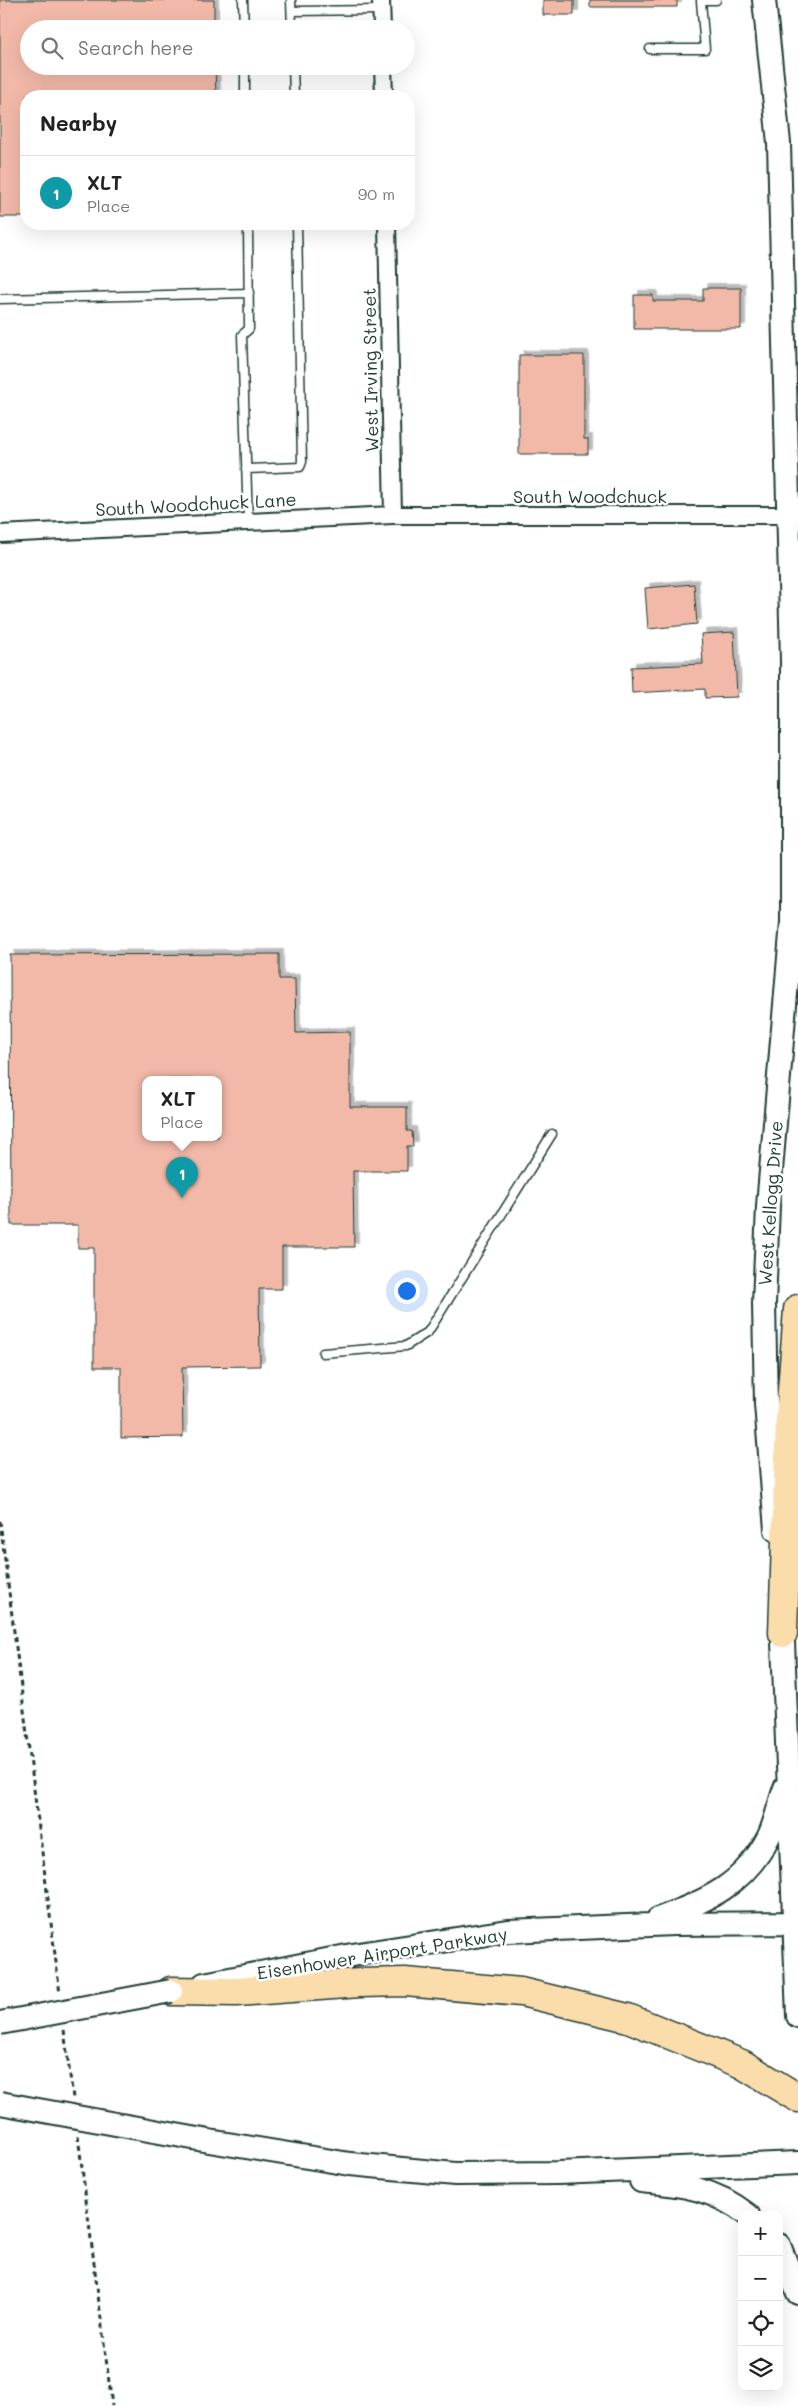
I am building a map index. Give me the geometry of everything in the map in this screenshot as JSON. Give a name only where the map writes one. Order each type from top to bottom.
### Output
[{"type":"highway","points":[[783,1633],[790,1418],[798,1309]]},
{"type":"highway","points":[[171,1991],[236,1992],[360,1983],[405,1982],[521,1992],[628,2018],[742,2064],[798,2098]]},
{"type":"main road","name":"West Kellogg Drive","points":[[764,0],[779,143],[786,515],[792,661],[792,922],[768,1206],[764,1304],[766,1404],[783,1633],[796,1923],[798,2016]]},
{"type":"main road","points":[[615,1926],[664,1916],[716,1895],[737,1880],[756,1859],[770,1834],[789,1776]]},
{"type":"main road","name":"Eisenhower Airport Parkway","points":[[0,2023],[343,1956],[508,1931],[615,1926],[796,1923]]},
{"type":"main road","points":[[0,2103],[208,2141],[398,2169],[455,2174],[558,2173],[798,2163]]},
{"type":"main road","points":[[558,2173],[670,2183],[704,2190],[729,2200],[743,2211]]},
{"type":"main road","points":[[783,2255],[798,2293]]},
{"type":"street","points":[[381,5],[382,20]]},
{"type":"street","points":[[383,75],[384,90]]},
{"type":"street","name":"West Irving Street","points":[[387,230],[393,515]]},
{"type":"street","name":"South Woodchuck","points":[[393,515],[786,515]]},
{"type":"street","name":"South Woodchuck Lane","points":[[0,534],[393,515]]},
{"type":"lane","points":[[243,0],[244,20]]},
{"type":"lane","points":[[291,0],[292,20]]},
{"type":"lane","points":[[650,49],[704,49],[701,0],[716,0]]},
{"type":"lane","points":[[292,11],[381,5]]},
{"type":"lane","points":[[245,75],[245,90]]},
{"type":"lane","points":[[293,75],[294,90]]},
{"type":"lane","points":[[248,230],[249,329],[242,334],[248,522]]},
{"type":"lane","points":[[246,469],[300,467],[302,462],[296,230]]},
{"type":"lane","points":[[0,298],[249,294]]},
{"type":"lane","points":[[323,1353],[406,1346],[428,1332],[552,1134]]},
{"type":"path","points":[[0,1521],[61,2003]]},
{"type":"path","points":[[63,2023],[73,2101]]},
{"type":"path","points":[[77,2131],[112,2406]]},
{"type":"building","points":[[0,0],[214,0],[214,20],[20,20],[20,75],[215,75],[216,90],[20,90],[20,217],[0,217]]},
{"type":"building","points":[[543,0],[574,0],[574,15],[543,15]]},
{"type":"building","points":[[590,0],[677,0],[677,7],[590,7]]},
{"type":"building","points":[[703,288],[741,288],[741,329],[634,329],[634,295],[653,295],[653,301],[703,301]]},
{"type":"building","points":[[519,355],[584,355],[584,439],[588,439],[588,454],[519,454]]},
{"type":"building","points":[[694,584],[697,624],[648,629],[645,588]]},
{"type":"building","points":[[734,632],[737,697],[705,698],[705,689],[632,693],[631,667],[703,664],[701,634]]},
{"type":"building","points":[[279,954],[279,979],[295,979],[296,1033],[350,1032],[350,1107],[407,1107],[407,1131],[412,1131],[413,1146],[407,1146],[407,1171],[353,1171],[354,1247],[282,1247],[282,1289],[259,1289],[260,1366],[182,1367],[183,1437],[121,1438],[121,1367],[94,1367],[94,1248],[78,1248],[78,1225],[11,1225],[10,955]]},
{"type":"place","name":"XLT","points":[[182,1198]]}]
